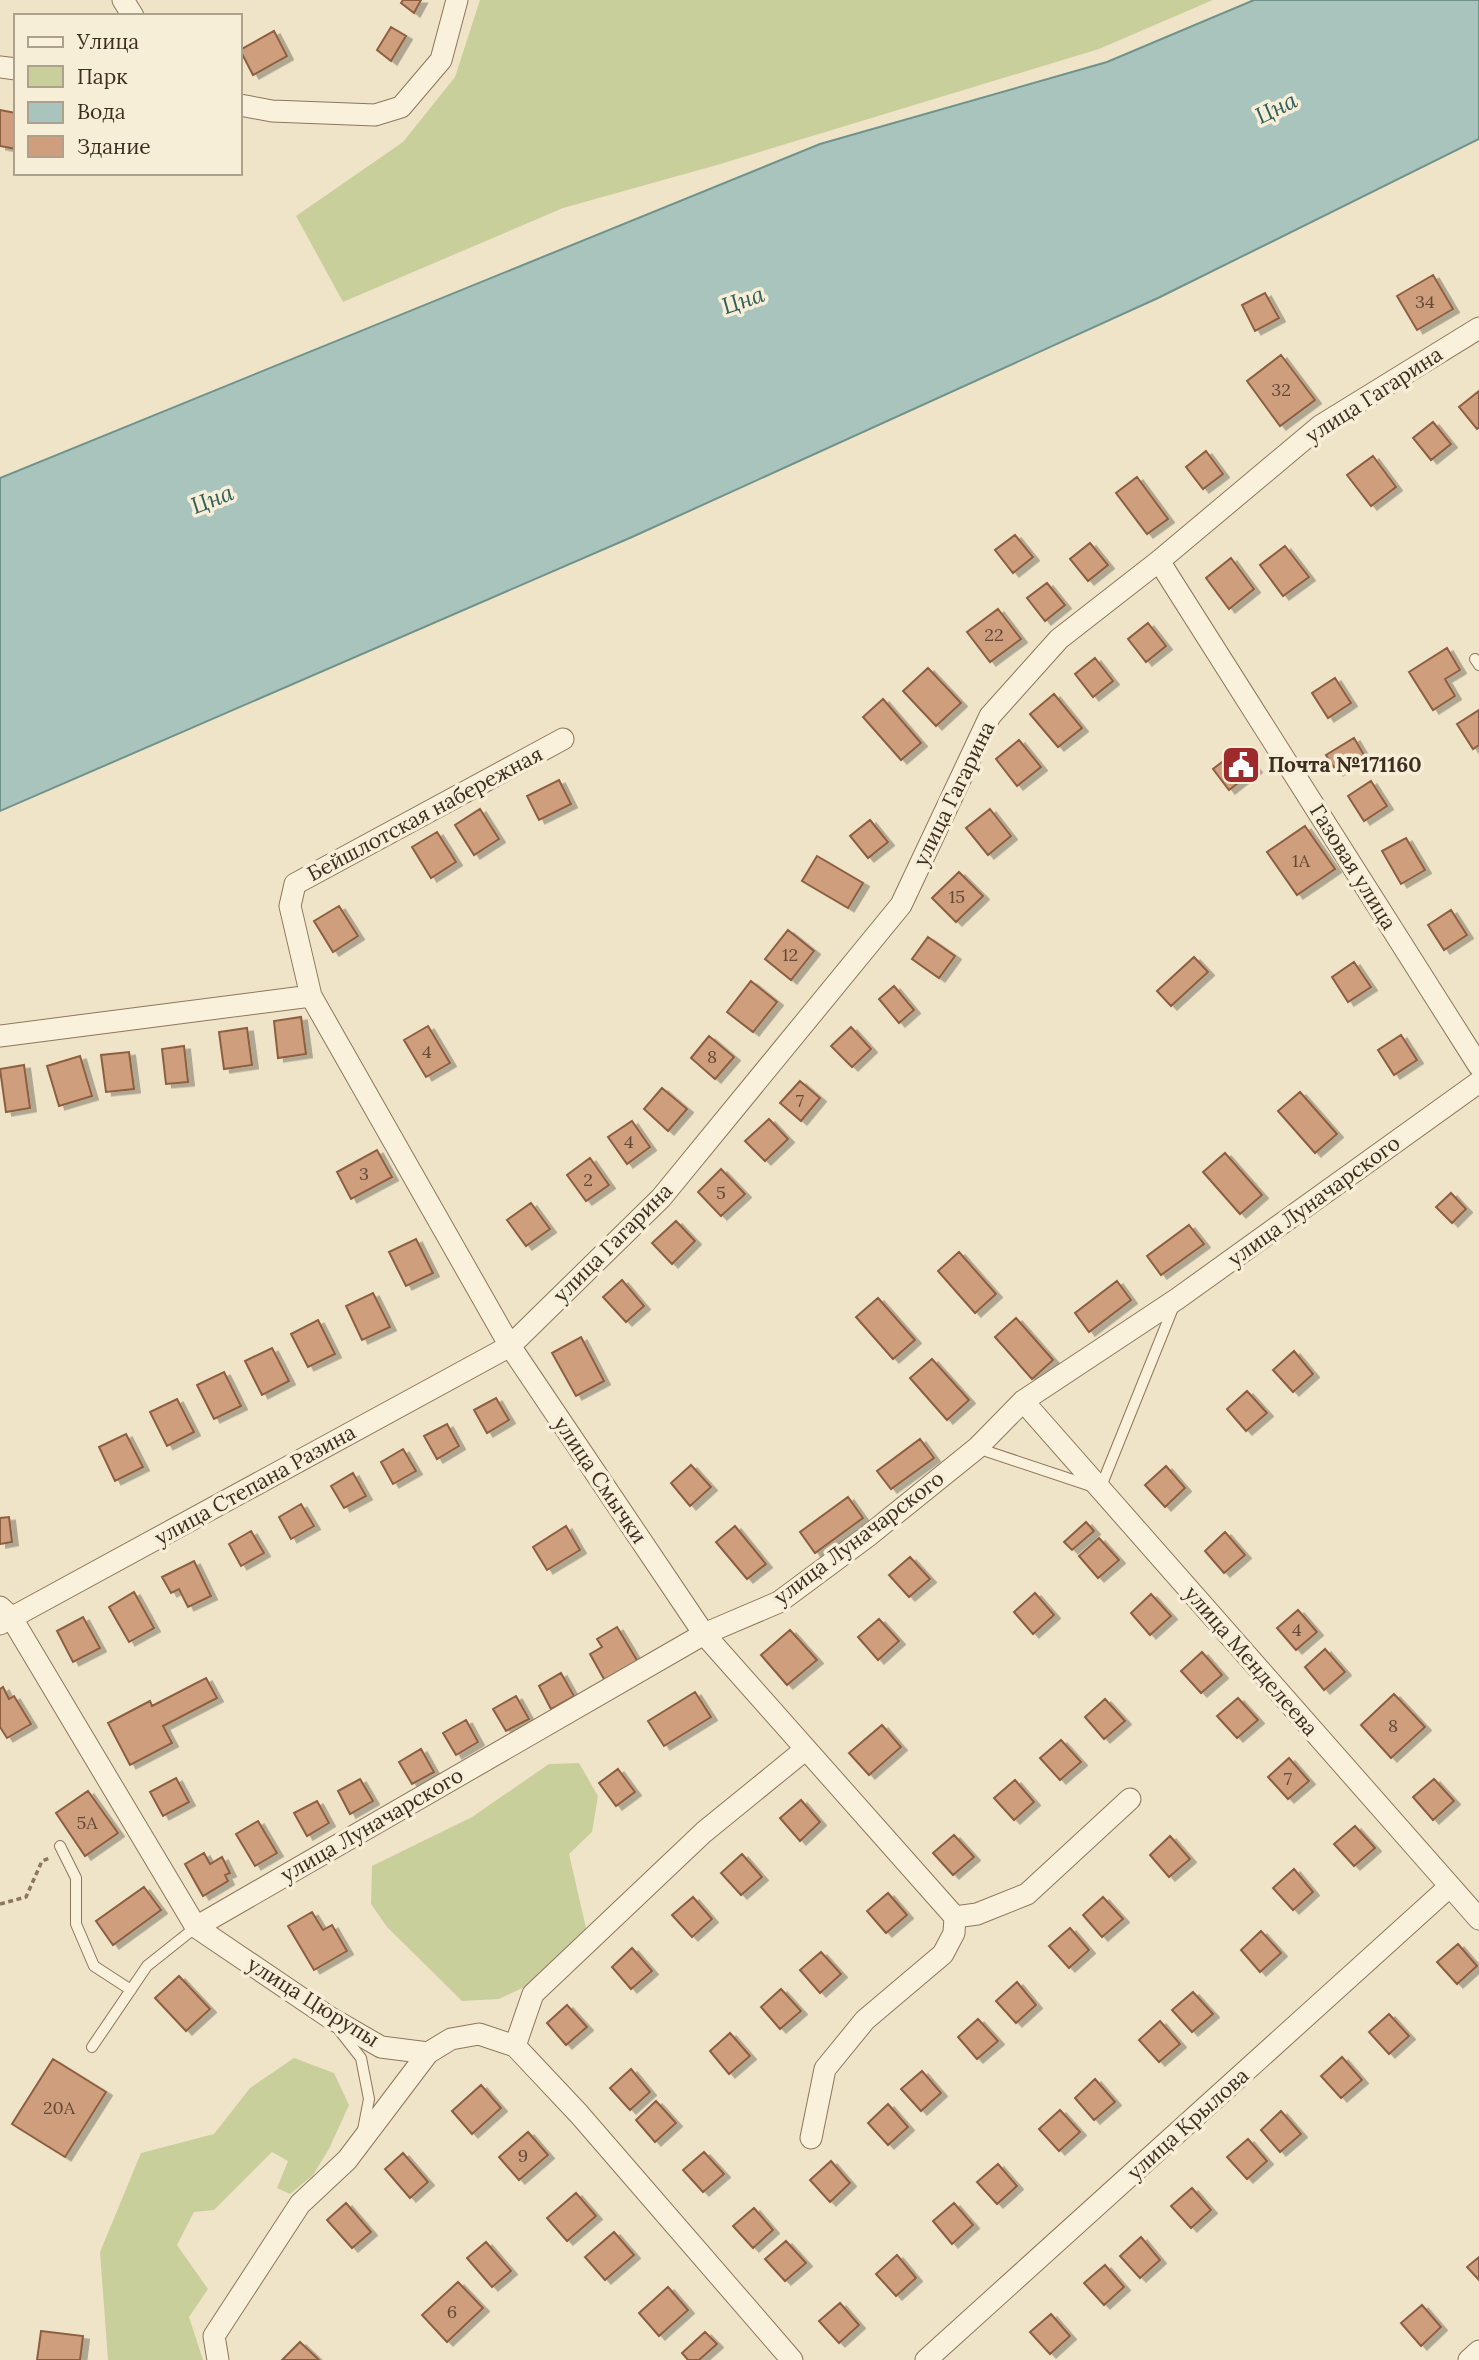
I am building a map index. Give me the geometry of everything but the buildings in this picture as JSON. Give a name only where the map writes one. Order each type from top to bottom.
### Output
[{"type":"street","points":[[242,105],[272,111],[375,115],[401,107],[440,60],[457,0]]},
{"type":"street","name":"улица Гагарина","points":[[510,1346],[661,1198],[901,905],[990,716],[1059,639],[1159,561],[1320,426],[1479,328]]},
{"type":"street","name":"Газовая улица","points":[[1159,561],[1479,1066]]},
{"type":"street","name":"Бейшлотская набережная","points":[[312,996],[290,906],[295,884],[563,739]]},
{"type":"street","points":[[0,1036],[312,996]]},
{"type":"street","name":"улица Смычки","points":[[312,996],[510,1346],[704,1634],[955,1917]]},
{"type":"street","name":"улица Луначарского","points":[[197,1927],[704,1634],[779,1602],[868,1536],[977,1448],[1023,1401],[1177,1299],[1479,1082]]},
{"type":"street","name":"улица Степана Разина","points":[[4,1616],[510,1346]]},
{"type":"street","name":"улица Менделеева","points":[[1023,1401],[1479,1919]]},
{"type":"street","name":"улица Цюрупы","points":[[4,1616],[197,1927],[329,2017],[381,2047],[428,2053]]},
{"type":"street","points":[[515,2046],[533,1994],[704,1832],[806,1749]]},
{"type":"street","points":[[810,2138],[825,2070],[865,2020],[943,1954],[954,1933],[955,1917],[977,1914],[1027,1894],[1130,1799]]},
{"type":"street","name":"улица Крылова","points":[[926,2360],[1449,1887]]},
{"type":"street","points":[[218,2360],[214,2336],[300,2204],[347,2160],[428,2053],[451,2039],[479,2034],[515,2046],[579,2114],[792,2360]]},
{"type":"street","points":[[1469,2360],[1479,2351]]},
{"type":"lane","points":[[977,1448],[1100,1489],[1177,1299]]},
{"type":"lane","points":[[61,1850],[76,1878],[76,1924],[94,1966],[131,1990]]},
{"type":"lane","points":[[92,2047],[147,1966],[197,1927]]},
{"type":"lane","points":[[329,2017],[361,2058],[369,2099],[360,2143]]},
{"type":"path","points":[[0,1903],[26,1897],[42,1861],[61,1850]]},
{"type":"green space","points":[[480,0],[1213,0],[1099,49],[717,165],[563,208],[343,302],[296,216],[403,142],[455,77]]},
{"type":"green space","points":[[579,1763],[598,1796],[592,1832],[569,1854],[586,1928],[529,1985],[499,1999],[462,2001],[387,1927],[371,1904],[372,1866],[472,1817],[549,1764]]},
{"type":"green space","points":[[294,2058],[334,2073],[349,2105],[329,2149],[313,2175],[290,2194],[277,2188],[288,2161],[272,2152],[214,2210],[194,2212],[177,2245],[208,2289],[189,2317],[203,2360],[108,2360],[100,2252],[141,2153],[214,2134],[250,2088]]},
{"type":"water","name":"Цна","points":[[1254,0],[1479,0],[1479,139],[1158,298],[632,537],[0,811],[0,478],[820,144],[1107,62]]},
{"type":"place","name":"Почта №171160","points":[[1241,765]]}]
